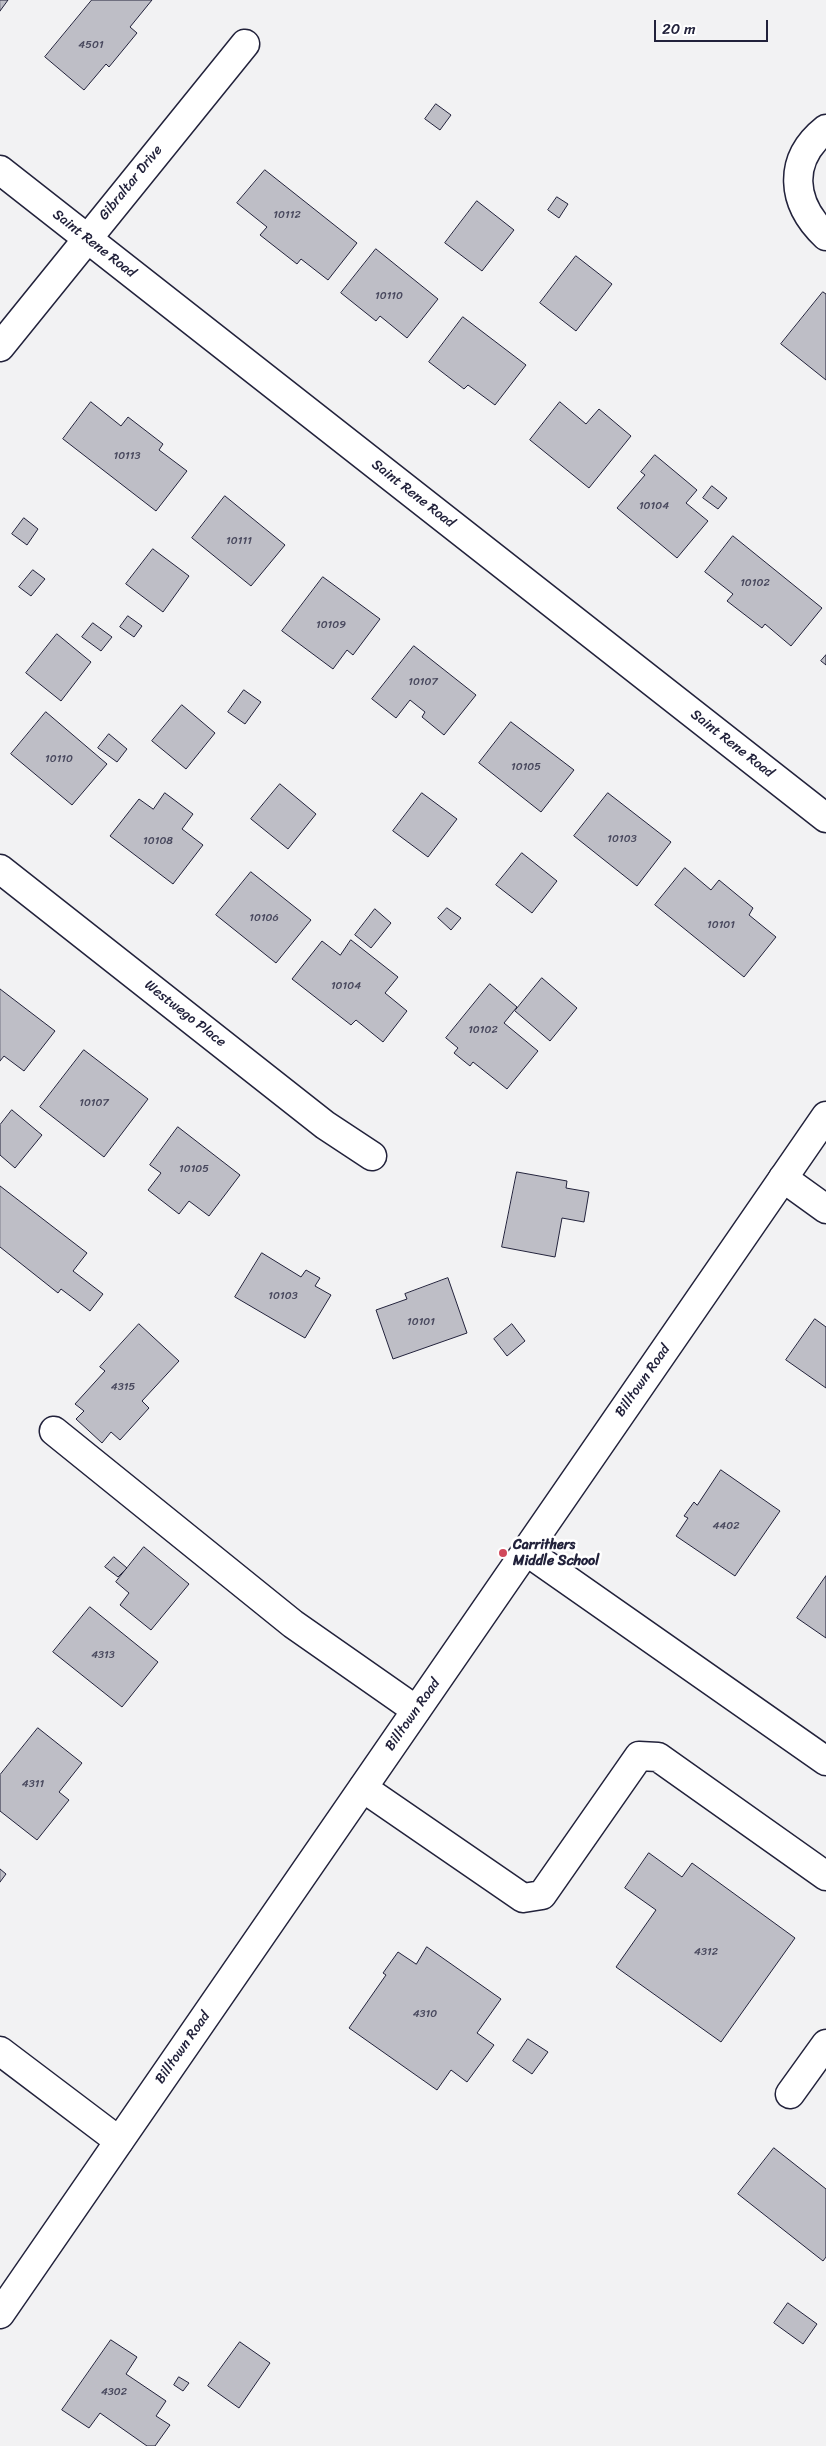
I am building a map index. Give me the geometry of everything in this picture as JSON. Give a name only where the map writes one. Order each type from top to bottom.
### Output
[{"type":"street","name":"Gibraltar Drive","points":[[0,347],[86,238],[245,44]]},
{"type":"street","points":[[826,129],[812,140],[796,182],[802,205],[817,228],[826,236]]},
{"type":"street","name":"Saint Rene Road","points":[[0,170],[826,818]]},
{"type":"street","name":"Westwego Place","points":[[0,869],[325,1125],[372,1156]]},
{"type":"street","name":"Billtown Road","points":[[0,2314],[826,1116]]},
{"type":"street","points":[[783,1178],[826,1209]]},
{"type":"street","points":[[54,1431],[294,1624],[416,1710]]},
{"type":"street","points":[[526,1551],[826,1761]]},
{"type":"street","points":[[363,1788],[523,1898],[542,1895],[639,1756],[658,1757],[826,1876]]},
{"type":"street","points":[[790,2094],[826,2044]]},
{"type":"street","points":[[0,2051],[119,2141]]},
{"type":"building","points":[[0,0],[8,0],[0,11]]},
{"type":"building","points":[[92,0],[152,0],[130,27],[137,33],[109,67],[106,64],[84,90],[45,57]]},
{"type":"building","points":[[436,104],[451,115],[440,130],[425,119]]},
{"type":"building","points":[[265,170],[357,243],[328,280],[301,259],[297,264],[260,235],[267,227],[237,203]]},
{"type":"building","points":[[557,197],[568,204],[559,218],[548,210]]},
{"type":"building","points":[[477,201],[514,230],[482,271],[445,243]]},
{"type":"building","points":[[376,249],[438,299],[407,338],[380,316],[376,321],[341,293]]},
{"type":"building","points":[[576,256],[612,284],[576,331],[540,303]]},
{"type":"building","points":[[823,292],[826,294],[826,380],[781,344]]},
{"type":"building","points":[[463,317],[526,365],[495,405],[468,385],[464,389],[429,362]]},
{"type":"building","points":[[91,402],[121,426],[128,417],[163,444],[159,450],[187,471],[156,511],[63,439]]},
{"type":"building","points":[[560,402],[586,424],[599,409],[631,436],[589,488],[530,440]]},
{"type":"building","points":[[655,455],[697,490],[686,503],[708,521],[677,558],[617,508],[645,475],[641,472]]},
{"type":"building","points":[[712,486],[727,498],[718,509],[703,498]]},
{"type":"building","points":[[225,496],[285,545],[251,586],[192,538]]},
{"type":"building","points":[[24,518],[38,529],[27,545],[12,534]]},
{"type":"building","points":[[733,536],[822,608],[791,646],[765,624],[762,628],[727,601],[733,594],[705,572]]},
{"type":"building","points":[[153,549],[189,576],[163,612],[126,584]]},
{"type":"building","points":[[33,570],[45,579],[31,596],[19,587]]},
{"type":"building","points":[[323,577],[380,619],[353,655],[347,650],[333,669],[282,631]]},
{"type":"building","points":[[128,616],[142,626],[134,637],[120,627]]},
{"type":"building","points":[[93,623],[112,637],[101,651],[82,637]]},
{"type":"building","points":[[57,634],[91,662],[61,701],[26,673]]},
{"type":"building","points":[[414,646],[476,695],[444,735],[422,717],[425,712],[410,700],[396,718],[372,699]]},
{"type":"building","points":[[826,655],[826,665],[821,661]]},
{"type":"building","points":[[244,690],[261,702],[245,724],[228,712]]},
{"type":"building","points":[[182,705],[215,733],[186,769],[152,741]]},
{"type":"building","points":[[46,712],[107,764],[72,805],[11,754]]},
{"type":"building","points":[[511,722],[574,770],[541,812],[479,763]]},
{"type":"building","points":[[109,734],[127,749],[117,762],[98,748]]},
{"type":"building","points":[[280,784],[316,814],[288,849],[251,819]]},
{"type":"building","points":[[165,793],[193,814],[182,829],[203,845],[173,884],[110,836],[139,799],[153,809]]},
{"type":"building","points":[[422,793],[457,819],[428,857],[393,831]]},
{"type":"building","points":[[608,793],[671,842],[637,886],[574,836]]},
{"type":"building","points":[[522,853],[557,881],[532,913],[496,885]]},
{"type":"building","points":[[685,868],[711,890],[719,880],[753,908],[749,915],[776,937],[744,977],[655,905]]},
{"type":"building","points":[[251,872],[311,920],[276,963],[216,915]]},
{"type":"building","points":[[447,908],[461,918],[451,930],[438,918]]},
{"type":"building","points":[[375,909],[391,923],[371,948],[355,935]]},
{"type":"building","points":[[351,940],[398,977],[385,993],[407,1011],[383,1042],[356,1020],[351,1025],[292,979],[322,941],[340,955]]},
{"type":"building","points":[[542,978],[577,1008],[550,1041],[515,1011]]},
{"type":"building","points":[[490,984],[517,1007],[504,1023],[538,1051],[507,1089],[473,1062],[470,1066],[454,1053],[458,1048],[446,1038]]},
{"type":"building","points":[[0,989],[55,1031],[24,1071],[4,1056],[0,1061]]},
{"type":"building","points":[[84,1050],[148,1099],[104,1157],[40,1107]]},
{"type":"building","points":[[12,1110],[42,1135],[15,1168],[0,1155],[0,1125]]},
{"type":"building","points":[[178,1127],[240,1175],[209,1216],[189,1201],[179,1214],[148,1190],[161,1173],[150,1165]]},
{"type":"building","points":[[517,1172],[567,1181],[566,1188],[589,1192],[584,1222],[562,1218],[555,1257],[502,1247]]},
{"type":"building","points":[[0,1186],[87,1253],[73,1271],[103,1294],[90,1311],[61,1289],[58,1293],[0,1247]]},
{"type":"building","points":[[262,1253],[301,1277],[306,1270],[320,1278],[315,1286],[331,1295],[305,1338],[235,1297]]},
{"type":"building","points":[[448,1278],[467,1333],[393,1359],[376,1310],[407,1299],[405,1294]]},
{"type":"building","points":[[815,1319],[826,1327],[826,1388],[786,1360]]},
{"type":"building","points":[[139,1324],[179,1361],[142,1401],[149,1408],[120,1440],[111,1432],[102,1443],[76,1419],[84,1411],[75,1404],[105,1371],[100,1367]]},
{"type":"building","points":[[512,1324],[525,1341],[507,1356],[494,1339]]},
{"type":"building","points":[[721,1470],[780,1511],[735,1576],[676,1536],[688,1518],[684,1516],[694,1502],[697,1505]]},
{"type":"building","points":[[144,1547],[189,1584],[151,1630],[120,1605],[129,1593],[116,1582]]},
{"type":"building","points":[[114,1557],[127,1568],[118,1577],[105,1567]]},
{"type":"building","points":[[826,1576],[826,1638],[797,1618]]},
{"type":"building","points":[[90,1607],[158,1662],[122,1707],[53,1652]]},
{"type":"building","points":[[38,1728],[82,1763],[59,1792],[69,1800],[37,1840],[0,1811],[0,1775]]},
{"type":"building","points":[[649,1853],[682,1877],[692,1863],[795,1938],[721,2042],[616,1967],[656,1910],[625,1888]]},
{"type":"building","points":[[0,1869],[6,1874],[0,1882]]},
{"type":"building","points":[[427,1947],[501,1999],[477,2033],[494,2045],[467,2082],[451,2070],[437,2090],[349,2028],[386,1975],[383,1973],[398,1952],[416,1964]]},
{"type":"building","points":[[528,2039],[548,2052],[532,2074],[513,2061]]},
{"type":"building","points":[[774,2148],[826,2189],[826,2257],[823,2261],[738,2194]]},
{"type":"building","points":[[788,2303],[817,2324],[803,2344],[774,2323]]},
{"type":"building","points":[[111,2340],[137,2357],[126,2374],[166,2401],[156,2416],[170,2425],[155,2446],[147,2446],[100,2413],[89,2428],[62,2410]]},
{"type":"building","points":[[240,2342],[270,2363],[239,2408],[208,2386]]},
{"type":"building","points":[[179,2377],[189,2383],[183,2391],[174,2385]]},
{"type":"place","name":"Carrithers Middle School","points":[[503,1553]]}]
